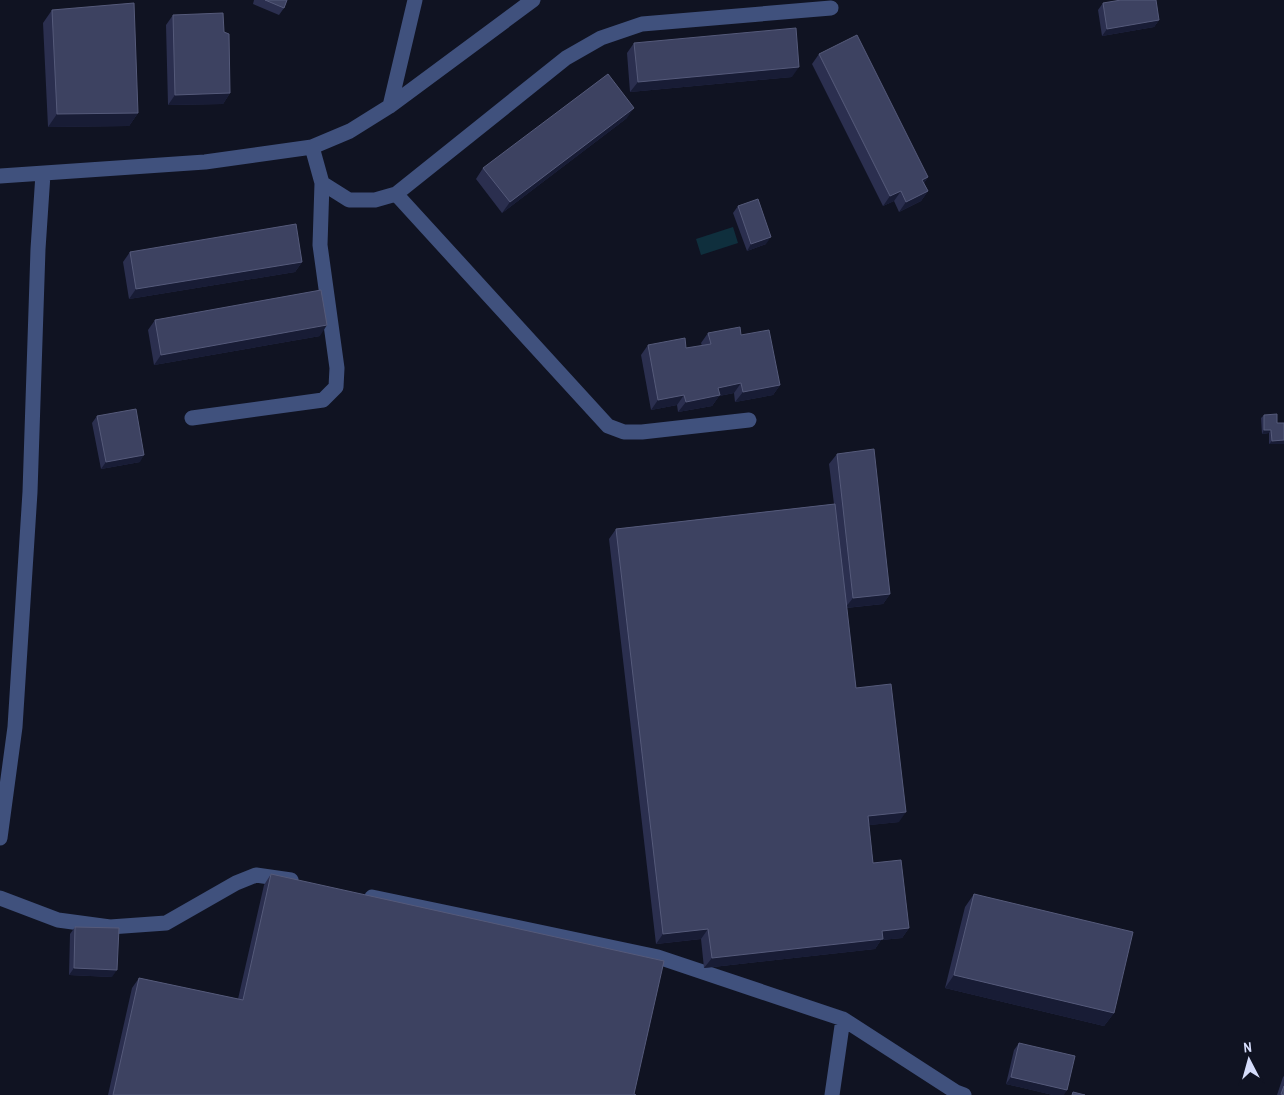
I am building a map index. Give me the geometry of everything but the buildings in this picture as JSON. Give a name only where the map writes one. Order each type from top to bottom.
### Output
[{"type":"street","points":[[390,106],[416,0]]},
{"type":"street","points":[[0,176],[204,162],[312,147],[350,131],[390,106],[533,0]]},
{"type":"street","points":[[322,183],[349,200],[375,200],[396,194],[566,58],[601,38],[642,24],[830,8]]},
{"type":"street","points":[[192,418],[323,400],[336,388],[337,368],[320,245],[322,183],[312,147]]},
{"type":"street","points":[[0,838],[15,727],[30,492],[38,249],[43,174]]},
{"type":"street","points":[[396,194],[608,426],[624,432],[642,432],[748,420]]},
{"type":"street","points":[[0,898],[58,920],[110,927],[166,923],[256,875],[304,882]]},
{"type":"street","points":[[361,894],[658,957],[843,1019],[956,1092],[964,1095]]},
{"type":"street","points":[[832,1095],[843,1019]]},
{"type":"water","points":[[733,227],[738,243],[701,255],[696,239]]}]
